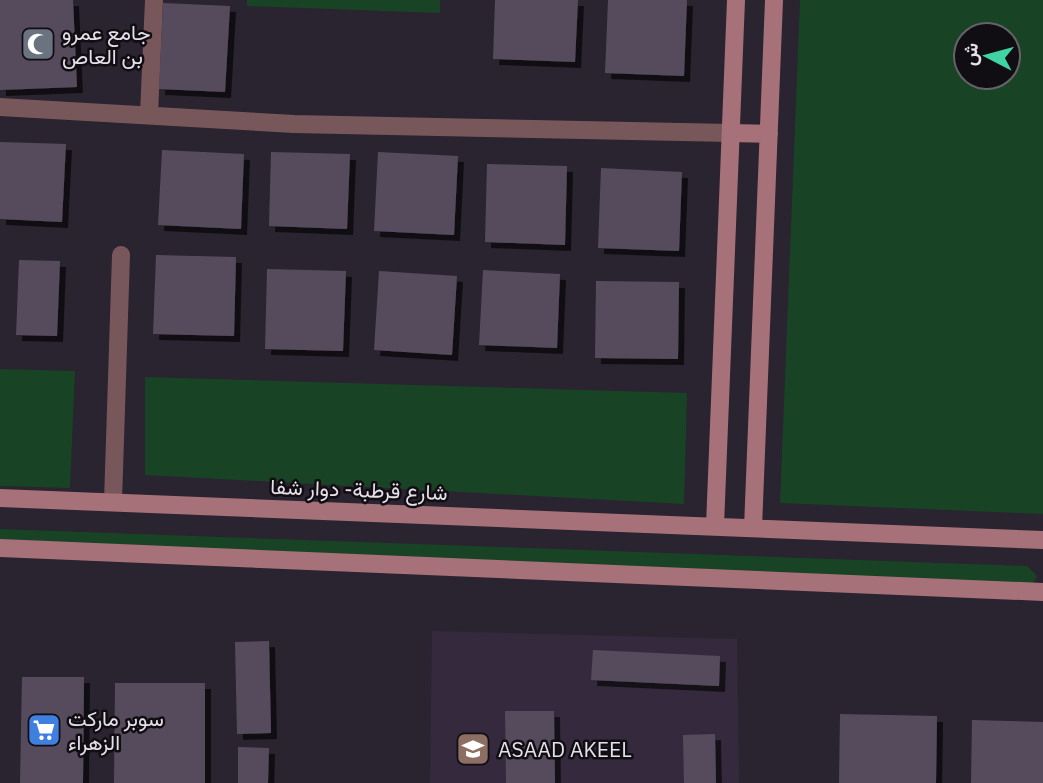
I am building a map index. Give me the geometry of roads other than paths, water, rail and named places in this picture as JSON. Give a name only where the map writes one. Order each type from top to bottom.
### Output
[{"type":"main road","points":[[715,526],[736,0]]},
{"type":"main road","points":[[753,528],[774,0]]},
{"type":"main road","points":[[731,133],[769,134]]},
{"type":"main road","name":"شارع قرطبة- دوار شفا","points":[[0,498],[1043,540]]},
{"type":"main road","points":[[0,548],[1043,592]]},
{"type":"street","points":[[149,114],[154,0]]},
{"type":"street","points":[[0,107],[294,124],[731,133]]},
{"type":"street","points":[[114,501],[121,256]]},
{"type":"place","name":"جامع عمرو بن العاص","points":[[38,44]]},
{"type":"place","name":"سوبر ماركت الزهراء","points":[[44,730]]},
{"type":"place","name":"ASAAD AKEEL","points":[[473,749]]}]
